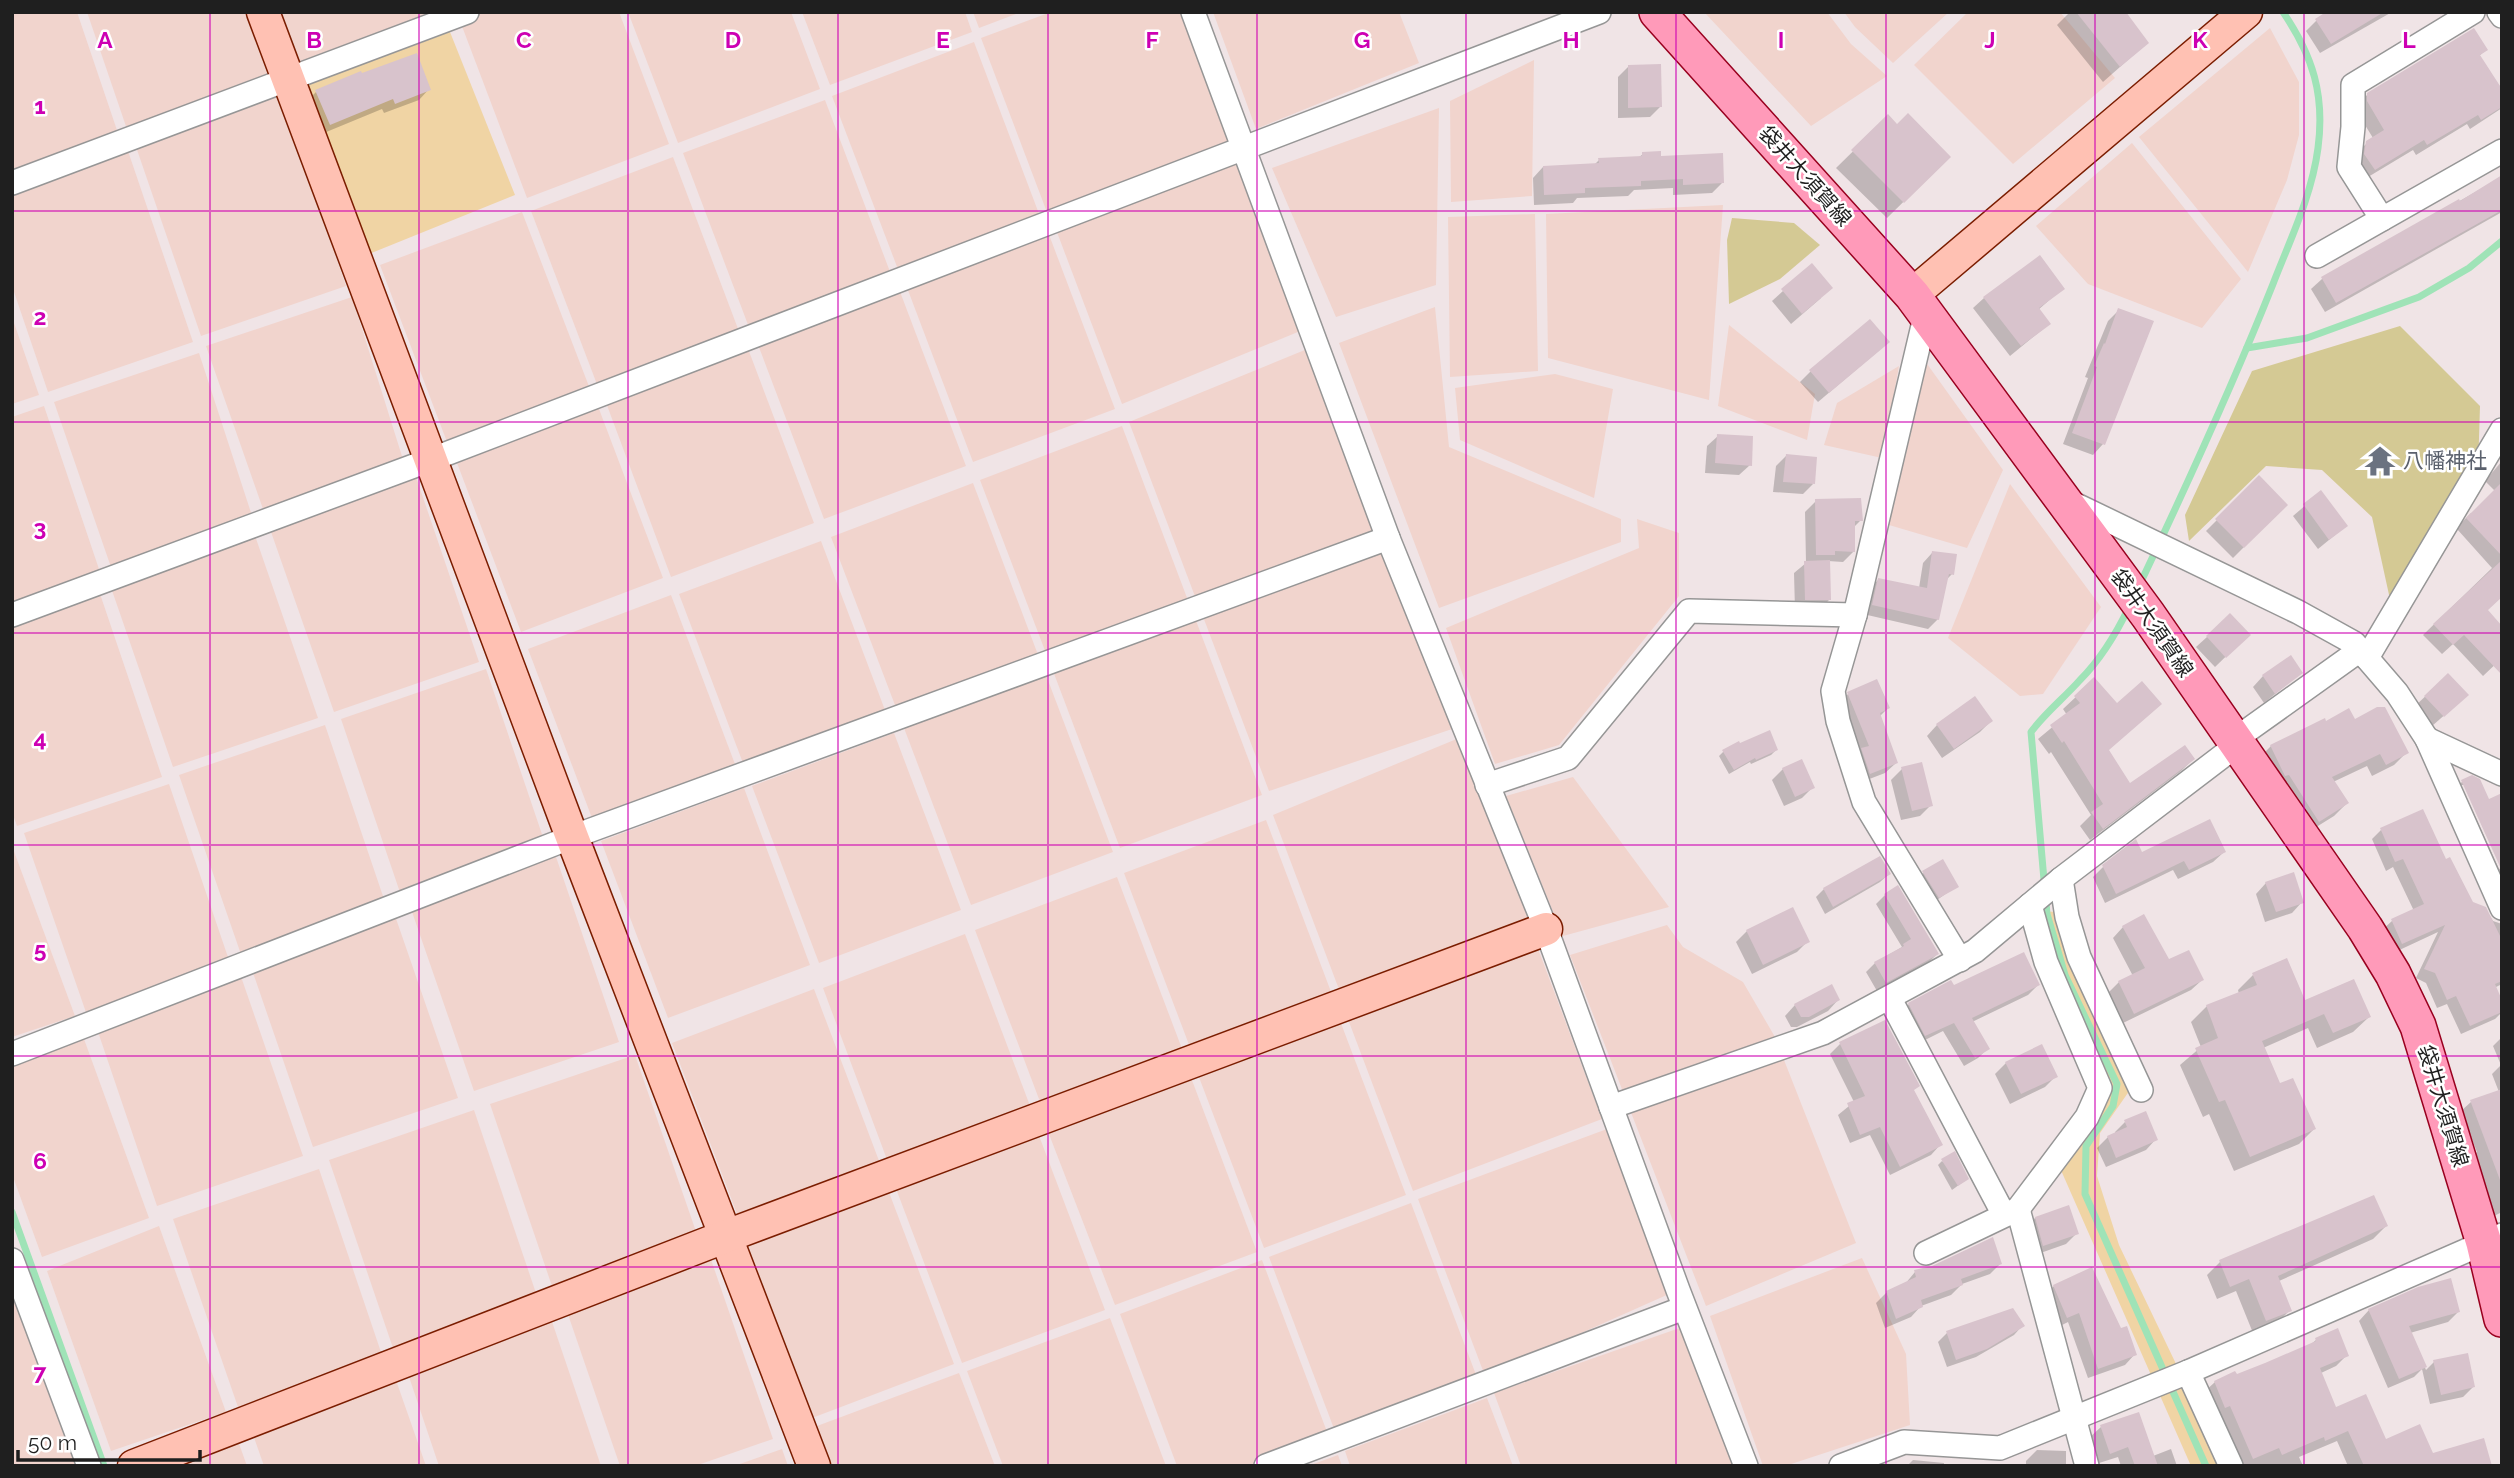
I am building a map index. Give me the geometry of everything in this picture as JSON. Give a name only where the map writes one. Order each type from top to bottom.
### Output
[{"type":"main road","name":"袋井大須賀線","points":[[1657,12],[1919,304],[2148,615],[2365,928],[2393,974],[2418,1026],[2493,1239],[2502,1319]]},
{"type":"street","points":[[263,12],[572,837],[814,1466]]},
{"type":"street","points":[[12,183],[467,12]]},
{"type":"street","points":[[1193,12],[1388,538],[1545,929],[1684,1308],[1746,1466]]},
{"type":"street","points":[[12,615],[430,460],[1600,12]]},
{"type":"street","points":[[1960,960],[1864,802],[1838,721],[1833,691],[1855,615],[1919,304],[2246,12]]},
{"type":"street","points":[[2382,219],[2349,167],[2353,85],[2473,12]]},
{"type":"street","points":[[2318,256],[2502,150]]},
{"type":"street","points":[[1611,1107],[1823,1033],[1976,951],[2061,879],[2236,742],[2363,654],[2502,430]]},
{"type":"street","points":[[2063,499],[2298,612],[2354,643],[2397,693],[2427,739],[2502,908]]},
{"type":"street","points":[[12,1054],[572,837],[1388,538]]},
{"type":"street","points":[[1487,785],[1568,758],[1689,611],[1855,615]]},
{"type":"street","points":[[2427,739],[2502,774]]},
{"type":"street","points":[[2061,879],[2067,918],[2079,957],[2141,1090]]},
{"type":"street","points":[[1926,1253],[2011,1212],[2087,1117],[2100,1088],[2046,962],[2030,905]]},
{"type":"street","points":[[134,1466],[724,1237],[1545,929]]},
{"type":"street","points":[[1890,999],[2011,1212],[2087,1466]]},
{"type":"street","points":[[1841,1466],[1904,1442],[1980,1456],[2188,1372],[2493,1239]]},
{"type":"street","points":[[12,1261],[89,1466]]},
{"type":"street","points":[[1266,1466],[1684,1308]]},
{"type":"street","points":[[2188,1372],[2231,1466]]},
{"type":"shaded area","points":[[12,12],[77,12],[123,148],[12,185]]},
{"type":"shaded area","points":[[87,12],[249,12],[276,92],[131,141]]},
{"type":"shaded area","points":[[282,12],[445,12],[302,73]]},
{"type":"shaded area","points":[[483,12],[619,12],[669,144],[527,198],[460,21]]},
{"type":"shaded area","points":[[628,12],[791,12],[820,89],[678,143]]},
{"type":"shaded area","points":[[802,12],[965,12],[972,32],[830,85]]},
{"type":"shaded area","points":[[973,12],[1021,12],[979,28]]},
{"type":"shaded area","points":[[1051,12],[1185,12],[1238,152],[1048,215],[981,38]]},
{"type":"shaded area","points":[[1213,12],[1399,12],[1419,63],[1256,129]]},
{"type":"shaded area","points":[[1704,12],[1827,12],[1851,44],[1887,76],[1811,126]]},
{"type":"shaded area","points":[[1844,12],[1949,12],[1893,63],[1855,27]]},
{"type":"shaded area","points":[[1968,12],[2060,12],[2115,78],[2013,164],[1914,65]]},
{"type":"shaded area","points":[[2270,28],[2299,82],[2299,135],[2287,180],[2248,272],[2139,137]]},
{"type":"shaded area","points":[[450,32],[515,195],[369,254],[302,87]]},
{"type":"shaded area","points":[[974,42],[1041,219],[899,272],[832,96]]},
{"type":"shaded area","points":[[1534,60],[1532,196],[1451,202],[1450,101]]},
{"type":"shaded area","points":[[281,95],[346,286],[201,336],[135,144]]},
{"type":"shaded area","points":[[825,100],[892,277],[750,330],[683,153]]},
{"type":"shaded area","points":[[1439,108],[1436,285],[1336,317],[1272,168]]},
{"type":"shaded area","points":[[2132,143],[2241,279],[2202,328],[2088,284],[2036,226]]},
{"type":"shaded area","points":[[128,151],[193,342],[48,392],[12,286],[12,190]]},
{"type":"shaded area","points":[[673,157],[740,334],[598,387],[531,211]]},
{"type":"shaded area","points":[[1248,160],[1310,327],[1122,404],[1055,227]]},
{"type":"shaded area","points":[[1723,205],[1709,400],[1548,358],[1546,214]]},
{"type":"shaded area","points":[[522,212],[590,389],[447,442],[380,265]]},
{"type":"shaded area","points":[[1535,214],[1538,371],[1450,377],[1448,217]]},
{"type":"shaded area","points":[[1732,218],[1794,223],[1820,245],[1780,279],[1729,304],[1727,240]]},
{"type":"shaded area","points":[[1048,232],[1115,409],[973,462],[906,285]]},
{"type":"shaded area","points":[[899,289],[966,466],[824,519],[757,342]]},
{"type":"shaded area","points":[[352,297],[406,469],[414,471],[479,662],[334,712],[206,346]]},
{"type":"shaded area","points":[[1435,307],[1449,447],[1621,519],[1621,542],[1439,608],[1339,343]]},
{"type":"shaded area","points":[[12,317],[39,395],[12,404]]},
{"type":"shaded area","points":[[1729,325],[1815,394],[1807,440],[1718,406]]},
{"type":"shaded area","points":[[2400,326],[2480,406],[2478,470],[2393,613],[2372,517],[2322,470],[2266,466],[2189,541],[2185,515],[2252,371]]},
{"type":"shaded area","points":[[1317,345],[1385,530],[1196,599],[1129,422]]},
{"type":"shaded area","points":[[747,346],[814,523],[671,577],[605,400]]},
{"type":"shaded area","points":[[199,353],[255,525],[252,527],[318,718],[173,767],[107,576],[113,573],[54,402]]},
{"type":"shaded area","points":[[1925,361],[2003,470],[1967,548],[1889,525]]},
{"type":"shaded area","points":[[1899,366],[1882,458],[1824,445],[1837,403]]},
{"type":"shaded area","points":[[1555,374],[1613,389],[1594,498],[1460,440],[1455,388]]},
{"type":"shaded area","points":[[596,401],[663,578],[521,632],[454,455]]},
{"type":"shaded area","points":[[44,406],[103,581],[97,585],[162,777],[17,826],[12,812],[12,417]]},
{"type":"shaded area","points":[[1122,426],[1189,603],[1047,656],[980,480]]},
{"type":"shaded area","points":[[973,483],[1040,660],[898,713],[831,537]]},
{"type":"shaded area","points":[[2010,484],[2101,607],[2043,694],[2020,696],[1948,638]]},
{"type":"shaded area","points":[[1637,519],[1679,533],[1679,596],[1559,745],[1495,764],[1446,628],[1639,548]]},
{"type":"shaded area","points":[[821,541],[888,718],[746,771],[679,594]]},
{"type":"shaded area","points":[[1380,542],[1455,728],[1269,791],[1202,614]]},
{"type":"shaded area","points":[[671,595],[738,772],[595,826],[528,649]]},
{"type":"shaded area","points":[[1195,618],[1262,795],[1120,848],[1053,671]]},
{"type":"shaded area","points":[[486,669],[548,852],[554,851],[619,1042],[474,1091],[411,909],[406,910],[341,719]]},
{"type":"shaded area","points":[[1046,675],[1113,852],[971,905],[904,728]]},
{"type":"shaded area","points":[[325,725],[387,908],[392,907],[458,1098],[313,1147],[250,964],[245,966],[179,775]]},
{"type":"shaded area","points":[[894,733],[961,910],[819,963],[752,786]]},
{"type":"shaded area","points":[[1459,738],[1530,918],[1340,992],[1273,815]]},
{"type":"shaded area","points":[[1573,777],[1669,907],[1563,936],[1506,796]]},
{"type":"shaded area","points":[[169,784],[231,966],[237,965],[303,1156],[157,1206],[95,1023],[90,1024],[24,833]]},
{"type":"shaded area","points":[[744,788],[810,965],[668,1018],[601,841]]},
{"type":"shaded area","points":[[1266,820],[1333,997],[1191,1050],[1124,873]]},
{"type":"shaded area","points":[[12,846],[75,1016],[12,1037]]},
{"type":"shaded area","points":[[1117,877],[1184,1054],[1042,1107],[975,930]]},
{"type":"shaded area","points":[[2031,911],[2060,912],[2132,1087],[2100,1133],[2097,1176],[2119,1245],[2225,1466],[2191,1466],[2060,1168],[2104,1090]]},
{"type":"shaded area","points":[[1667,925],[1683,947],[1743,982],[1775,1037],[1856,1243],[1706,1306],[1570,955]]},
{"type":"shaded area","points":[[965,934],[1032,1111],[889,1165],[823,988]]},
{"type":"shaded area","points":[[1534,938],[1602,1119],[1413,1191],[1346,1014]]},
{"type":"shaded area","points":[[814,989],[881,1166],[739,1219],[672,1043]]},
{"type":"shaded area","points":[[1339,1018],[1406,1195],[1264,1248],[1197,1072]]},
{"type":"shaded area","points":[[84,1039],[149,1218],[42,1257],[12,1174],[12,1066]]},
{"type":"shaded area","points":[[635,1055],[701,1246],[555,1295],[490,1104]]},
{"type":"shaded area","points":[[1190,1075],[1257,1252],[1115,1305],[1047,1129]]},
{"type":"shaded area","points":[[474,1110],[539,1302],[394,1351],[329,1160]]},
{"type":"shaded area","points":[[1607,1129],[1678,1290],[1485,1376],[1418,1199]]},
{"type":"shaded area","points":[[1038,1133],[1105,1310],[962,1363],[895,1186]]},
{"type":"shaded area","points":[[319,1169],[384,1361],[239,1410],[173,1219]]},
{"type":"shaded area","points":[[887,1187],[954,1364],[812,1418],[745,1241]]},
{"type":"shaded area","points":[[1411,1203],[1478,1380],[1336,1434],[1269,1257]]},
{"type":"shaded area","points":[[159,1226],[226,1412],[111,1451],[47,1271]]},
{"type":"shaded area","points":[[707,1248],[773,1439],[695,1466],[620,1466],[562,1297]]},
{"type":"shaded area","points":[[1862,1258],[1906,1354],[1910,1425],[1785,1466],[1763,1466],[1710,1316]]},
{"type":"shaded area","points":[[1262,1260],[1329,1437],[1254,1466],[1177,1466],[1120,1314]]},
{"type":"shaded area","points":[[21,1294],[85,1466],[12,1466],[12,1297]]},
{"type":"shaded area","points":[[546,1304],[601,1466],[439,1466],[401,1353]]},
{"type":"shaded area","points":[[1110,1318],[1166,1466],[1003,1466],[967,1371]]},
{"type":"shaded area","points":[[1691,1324],[1746,1466],[1521,1466],[1494,1393]]},
{"type":"shaded area","points":[[390,1363],[426,1466],[264,1466],[245,1412]]},
{"type":"shaded area","points":[[959,1373],[995,1466],[832,1466],[817,1426]]},
{"type":"shaded area","points":[[1487,1398],[1513,1466],[1350,1466],[1345,1451]]},
{"type":"shaded area","points":[[237,1438],[247,1466],[165,1466]]},
{"type":"shaded area","points":[[782,1449],[788,1466],[734,1466]]},
{"type":"shaded area","points":[[1338,1455],[1342,1466],[1308,1466]]},
{"type":"building","points":[[2076,12],[2126,12],[2149,43],[2120,67]]},
{"type":"building","points":[[2326,12],[2384,12],[2331,44],[2315,19]]},
{"type":"building","points":[[2474,28],[2488,50],[2480,55],[2502,89],[2502,107],[2481,120],[2478,115],[2427,145],[2424,140],[2375,170],[2364,154],[2366,141],[2384,130],[2367,101],[2367,93]]},
{"type":"building","points":[[417,53],[431,90],[395,104],[393,99],[330,125],[315,90],[361,71],[362,73]]},
{"type":"building","points":[[1661,64],[1662,107],[1628,108],[1628,65]]},
{"type":"building","points":[[1908,113],[1951,157],[1904,203],[1851,150],[1888,114],[1897,124]]},
{"type":"building","points":[[1661,151],[1661,156],[1723,153],[1724,183],[1683,185],[1683,179],[1641,181],[1641,186],[1585,188],[1585,193],[1544,195],[1543,166],[1599,163],[1598,158],[1642,156],[1642,152]]},
{"type":"building","points":[[2502,175],[2502,210],[2336,303],[2321,277]]},
{"type":"building","points":[[2040,255],[2065,289],[2039,308],[2051,324],[2021,346],[1983,297]]},
{"type":"building","points":[[1812,263],[1833,288],[1802,314],[1781,289]]},
{"type":"building","points":[[2118,308],[2154,321],[2105,445],[2072,433],[2097,367],[2094,366]]},
{"type":"building","points":[[1870,319],[1890,342],[1829,393],[1809,370]]},
{"type":"building","points":[[1717,434],[1753,436],[1752,466],[1715,463]]},
{"type":"building","points":[[1786,454],[1817,457],[1815,484],[1783,482]]},
{"type":"building","points":[[2259,475],[2288,505],[2244,548],[2215,519]]},
{"type":"building","points":[[2502,482],[2502,556],[2466,518]]},
{"type":"building","points":[[2321,490],[2348,526],[2329,540],[2303,504]]},
{"type":"building","points":[[1861,498],[1863,521],[1855,521],[1855,552],[1835,551],[1835,555],[1816,555],[1815,499]]},
{"type":"building","points":[[1932,551],[1957,554],[1954,575],[1949,574],[1939,620],[1872,605],[1878,578],[1927,588]]},
{"type":"building","points":[[1830,560],[1831,600],[1805,600],[1804,561]]},
{"type":"building","points":[[2502,560],[2502,597],[2488,610],[2502,626],[2502,675],[2464,635],[2453,645],[2433,624]]},
{"type":"building","points":[[2230,613],[2251,635],[2226,658],[2206,636]]},
{"type":"building","points":[[2291,655],[2303,673],[2275,694],[2262,675]]},
{"type":"building","points":[[2448,673],[2469,695],[2444,717],[2424,696]]},
{"type":"building","points":[[2094,677],[2117,703],[2142,681],[2162,704],[2109,750],[2130,783],[2185,745],[2195,759],[2103,829],[2091,812],[2103,804],[2064,741],[2062,743],[2050,725],[2080,703],[2074,696]]},
{"type":"building","points":[[1877,679],[1890,708],[1880,713],[1898,763],[1870,774],[1861,748],[1869,746],[1847,692]]},
{"type":"building","points":[[1975,696],[1993,721],[1954,749],[1936,724]]},
{"type":"building","points":[[2377,707],[2385,707],[2409,753],[2386,765],[2380,754],[2332,777],[2349,803],[2319,822],[2289,775],[2285,776],[2270,745],[2349,708],[2355,719]]},
{"type":"building","points":[[1770,730],[1778,750],[1756,760],[1755,758],[1734,770],[1722,750]]},
{"type":"building","points":[[1802,759],[1815,788],[1795,797],[1782,768]]},
{"type":"building","points":[[1922,762],[1933,806],[1912,811],[1901,767]]},
{"type":"building","points":[[2472,775],[2480,779],[2489,799],[2502,793],[2502,871],[2461,780]]},
{"type":"building","points":[[2423,809],[2446,859],[2450,857],[2473,902],[2486,907],[2502,940],[2502,981],[2495,984],[2502,1000],[2502,1012],[2470,1026],[2456,996],[2447,1000],[2435,973],[2424,969],[2445,925],[2402,944],[2391,919],[2424,904],[2403,859],[2395,862],[2380,828]]},
{"type":"building","points":[[2210,819],[2226,852],[2189,870],[2184,861],[2116,894],[2102,865],[2136,839],[2142,852]]},
{"type":"building","points":[[1880,856],[1891,874],[1833,907],[1823,888]]},
{"type":"building","points":[[1943,859],[1959,887],[1939,898],[1922,871]]},
{"type":"building","points":[[2294,872],[2304,903],[2276,912],[2265,882]]},
{"type":"building","points":[[1898,885],[1939,954],[1886,983],[1874,962],[1904,946],[1903,944],[1911,939],[1884,894]]},
{"type":"building","points":[[1793,907],[1810,942],[1763,965],[1746,930]]},
{"type":"building","points":[[2144,914],[2169,959],[2189,950],[2204,980],[2134,1014],[2118,981],[2145,968],[2122,926]]},
{"type":"building","points":[[2024,952],[2040,985],[1972,1018],[1990,1049],[1975,1058],[1954,1023],[1925,1036],[1908,1003],[1951,980],[1954,985]]},
{"type":"building","points":[[2287,958],[2305,1000],[2354,979],[2371,1017],[2333,1033],[2324,1014],[2262,1041],[2280,1083],[2293,1078],[2316,1129],[2250,1157],[2225,1100],[2219,1102],[2195,1048],[2218,1038],[2206,1005],[2257,985],[2252,973]]},
{"type":"building","points":[[1832,984],[1840,1000],[1809,1017],[1801,1017],[1794,1004]]},
{"type":"building","points":[[1885,1020],[1920,1086],[1914,1090],[1943,1145],[1900,1167],[1880,1127],[1860,1135],[1847,1103],[1865,1096],[1839,1042]]},
{"type":"building","points":[[2042,1044],[2058,1077],[2021,1094],[2005,1062]]},
{"type":"building","points":[[2502,1089],[2502,1180],[2500,1180],[2470,1100]]},
{"type":"building","points":[[2146,1111],[2158,1140],[2116,1158],[2107,1136],[2127,1127],[2124,1120]]},
{"type":"building","points":[[1955,1151],[1969,1179],[1958,1186],[1941,1159]]},
{"type":"building","points":[[2374,1195],[2388,1226],[2278,1276],[2292,1311],[2266,1321],[2249,1279],[2230,1287],[2219,1260]]},
{"type":"building","points":[[2069,1205],[2079,1234],[2043,1246],[2035,1217]]},
{"type":"building","points":[[1993,1237],[2002,1264],[1961,1279],[1963,1285],[1921,1300],[1923,1307],[1896,1319],[1886,1291],[1916,1277],[1914,1270],[1932,1266]]},
{"type":"building","points":[[2092,1267],[2121,1328],[2127,1326],[2137,1355],[2098,1369],[2079,1313],[2067,1318],[2053,1285]]},
{"type":"building","points":[[2451,1278],[2460,1312],[2409,1326],[2427,1367],[2399,1379],[2368,1309],[2418,1287]]},
{"type":"building","points":[[2013,1308],[2025,1326],[1987,1349],[1956,1360],[1946,1331]]},
{"type":"building","points":[[2338,1328],[2349,1356],[2320,1368],[2336,1407],[2366,1394],[2386,1439],[2420,1424],[2433,1453],[2484,1438],[2492,1466],[2364,1466],[2348,1431],[2325,1441],[2324,1437],[2282,1455],[2279,1448],[2253,1459],[2230,1406],[2225,1408],[2214,1381],[2235,1371],[2237,1374],[2265,1363],[2316,1341],[2315,1338]]},
{"type":"building","points":[[2468,1353],[2475,1387],[2441,1395],[2433,1360]]},
{"type":"building","points":[[2139,1412],[2158,1466],[2135,1466],[2128,1447],[2110,1454],[2100,1425]]},
{"type":"waterway","points":[[2139,586],[2241,361],[2311,183],[2320,129],[2318,93],[2309,60],[2283,12]]},
{"type":"waterway","points":[[2247,348],[2307,338],[2419,297],[2469,268],[2502,241]]},
{"type":"waterway","points":[[2129,607],[2094,664],[2031,732],[2047,914],[2065,975],[2117,1084],[2113,1106],[2086,1146],[2085,1194],[2206,1466]]},
{"type":"waterway","points":[[12,1212],[104,1466]]},
{"type":"place","name":"八幡神社","points":[[2380,461]]}]
